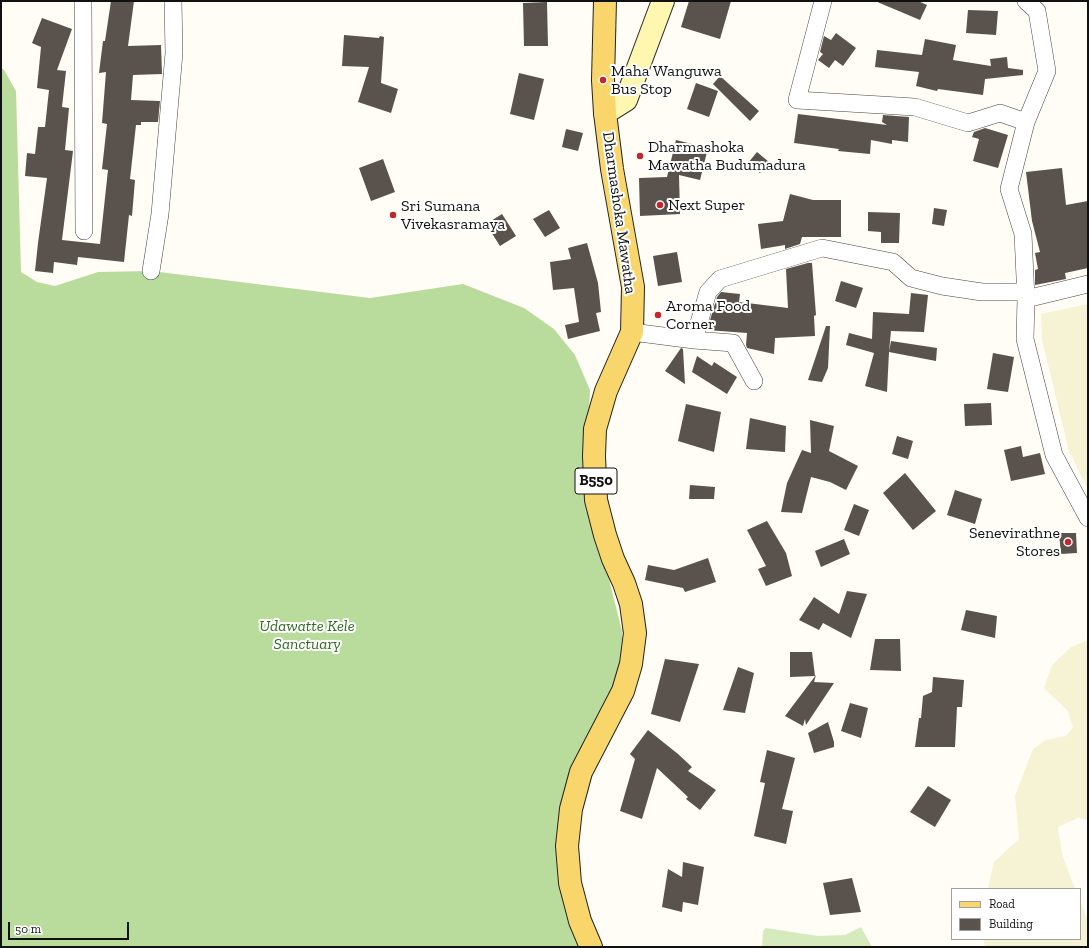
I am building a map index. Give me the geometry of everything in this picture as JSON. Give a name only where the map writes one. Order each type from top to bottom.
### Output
[{"type":"main road","name":"Dharmashoka Mawatha","points":[[591,947],[580,921],[570,883],[567,846],[571,809],[581,772],[623,691],[631,664],[635,633],[631,604],[624,583],[613,559],[596,500],[594,456],[595,429],[606,391],[632,332],[633,287],[612,169],[605,113],[603,80],[605,1]]},
{"type":"street","points":[[83,1],[84,231]]},
{"type":"street","points":[[151,271],[160,214],[173,60],[173,1]]},
{"type":"street","points":[[605,113],[626,100],[662,1]]},
{"type":"street","points":[[823,1],[797,100],[915,108],[968,123],[1000,114],[1026,122]]},
{"type":"street","points":[[1026,1],[1037,12],[1047,72],[1026,122],[1009,189],[1023,234],[1026,296],[1025,339],[1054,455],[1088,518]]},
{"type":"street","points":[[694,340],[708,292],[720,279],[822,248],[893,262],[911,278],[942,286],[982,292],[1026,296],[1088,284]]},
{"type":"street","points":[[632,332],[694,340],[733,343],[754,381]]},
{"type":"shaded area","points":[[1088,304],[1088,490],[1069,451],[1042,340],[1041,314]]},
{"type":"shaded area","points":[[1088,640],[1088,820],[1078,818],[1058,827],[1062,854],[1075,888],[988,888],[994,862],[1019,839],[1015,796],[1033,749],[1046,740],[1066,736],[1073,727],[1067,710],[1044,688],[1052,665],[1071,647]]},
{"type":"shaded area","points":[[1081,904],[1088,921],[1088,947],[985,947],[983,940],[1081,940]]},
{"type":"green space","name":"Udawatte Kele Sanctuary","points":[[1,68],[4,70],[16,91],[21,272],[37,282],[55,286],[98,272],[151,271],[370,298],[463,284],[524,308],[554,329],[575,355],[590,390],[588,432],[595,524],[622,631],[623,657],[571,809],[588,947],[1,947]]},
{"type":"green space","points":[[861,927],[872,947],[762,947],[763,931],[766,928],[818,936],[845,935]]},
{"type":"building","points":[[111,1],[134,1],[128,46],[161,45],[162,74],[133,75],[131,100],[160,101],[158,122],[141,122],[141,125],[136,125],[130,179],[135,180],[132,216],[129,215],[124,262],[78,257],[77,265],[54,262],[53,273],[35,271],[47,178],[25,176],[27,153],[35,154],[38,127],[45,127],[49,90],[37,88],[41,47],[32,43],[42,18],[72,29],[57,70],[66,71],[62,107],[69,108],[65,150],[73,151],[62,240],[100,244],[108,170],[102,169],[107,124],[102,123],[106,72],[99,73],[103,41],[105,41]]},
{"type":"building","points":[[689,1],[731,1],[720,39],[681,27]]},
{"type":"building","points":[[875,1],[918,1],[927,5],[920,20]]},
{"type":"building","points":[[547,2],[548,46],[524,46],[523,3]]},
{"type":"building","points":[[968,10],[998,11],[996,35],[966,33]]},
{"type":"building","points":[[836,33],[856,48],[843,66],[835,60],[829,68],[818,60],[823,54],[820,52],[824,36],[831,40]]},
{"type":"building","points":[[344,35],[379,38],[380,36],[384,37],[381,83],[398,89],[391,113],[358,102],[369,67],[342,66]]},
{"type":"building","points":[[925,39],[956,45],[953,60],[991,66],[990,59],[1007,57],[1008,68],[1023,70],[1023,75],[985,79],[983,95],[938,89],[937,91],[916,86],[919,72],[875,67],[877,50],[922,55]]},
{"type":"building","points":[[519,73],[544,79],[534,120],[510,114]]},
{"type":"building","points":[[720,76],[759,111],[750,121],[713,84]]},
{"type":"building","points":[[696,83],[718,91],[709,117],[687,109]]},
{"type":"building","points":[[798,114],[887,125],[882,122],[883,115],[909,117],[908,142],[892,140],[892,144],[871,140],[870,154],[838,151],[839,149],[794,143]]},
{"type":"building","points":[[985,128],[1008,135],[998,168],[973,161],[979,139],[972,137],[974,132]]},
{"type":"building","points":[[566,129],[583,133],[578,151],[562,147]]},
{"type":"building","points":[[676,140],[708,148],[700,180],[679,175],[680,214],[640,216],[639,178],[667,177]]},
{"type":"building","points":[[757,152],[769,162],[760,173],[748,163]]},
{"type":"building","points":[[383,159],[395,192],[371,201],[359,168]]},
{"type":"building","points":[[1062,168],[1066,205],[1088,201],[1088,268],[1065,273],[1066,279],[1035,285],[1035,270],[1038,269],[1035,253],[1040,252],[1032,221],[1026,172]]},
{"type":"building","points":[[790,194],[813,200],[841,200],[841,237],[802,237],[800,244],[785,249],[785,245],[761,249],[758,224],[783,221]]},
{"type":"building","points":[[934,208],[947,210],[944,226],[932,224]]},
{"type":"building","points":[[549,210],[560,228],[545,237],[533,219]]},
{"type":"building","points":[[868,212],[900,213],[899,243],[881,243],[881,232],[868,231]]},
{"type":"building","points":[[502,214],[516,236],[500,246],[486,224]]},
{"type":"building","points":[[587,243],[598,283],[601,312],[596,313],[600,331],[568,339],[565,325],[579,322],[574,288],[553,290],[550,262],[571,259],[568,248]]},
{"type":"building","points":[[677,252],[682,282],[658,286],[653,256]]},
{"type":"building","points":[[812,263],[816,315],[814,316],[815,336],[775,338],[774,354],[747,348],[747,333],[707,330],[717,297],[721,292],[740,294],[739,302],[788,308],[786,269]]},
{"type":"building","points":[[841,281],[863,288],[856,308],[835,301]]},
{"type":"building","points":[[911,293],[928,295],[924,332],[891,331],[887,392],[865,386],[874,353],[846,345],[849,333],[872,339],[873,312],[909,314]]},
{"type":"building","points":[[826,326],[830,326],[828,368],[822,382],[808,380]]},
{"type":"building","points":[[891,341],[937,348],[936,361],[889,352]]},
{"type":"building","points":[[681,348],[683,349],[685,384],[665,371]]},
{"type":"building","points":[[993,353],[1014,357],[1008,392],[987,389]]},
{"type":"building","points":[[697,356],[712,366],[714,362],[737,377],[727,394],[692,372]]},
{"type":"building","points":[[991,403],[992,425],[965,426],[964,404]]},
{"type":"building","points":[[686,404],[721,412],[714,452],[678,441]]},
{"type":"building","points":[[750,418],[786,426],[785,452],[746,449]]},
{"type":"building","points":[[810,420],[834,426],[829,451],[858,466],[846,490],[830,482],[811,477],[802,513],[781,512],[787,483],[802,450],[811,453]]},
{"type":"building","points":[[897,436],[913,441],[908,459],[892,454]]},
{"type":"building","points":[[1021,446],[1023,457],[1040,453],[1045,474],[1011,481],[1004,450]]},
{"type":"building","points":[[905,473],[936,511],[913,530],[883,493]]},
{"type":"building","points":[[690,485],[715,487],[714,499],[689,499]]},
{"type":"building","points":[[955,490],[982,499],[975,524],[947,515]]},
{"type":"building","points":[[854,504],[869,510],[859,536],[844,530]]},
{"type":"building","points":[[767,521],[786,553],[792,576],[766,586],[758,569],[766,566],[747,530]]},
{"type":"building","points":[[1059,533],[1076,533],[1077,553],[1061,554]]},
{"type":"building","points":[[844,539],[850,554],[821,567],[815,551]]},
{"type":"building","points":[[708,558],[716,582],[685,592],[683,588],[645,580],[648,565],[674,570]]},
{"type":"building","points":[[847,591],[867,594],[851,638],[823,623],[819,630],[799,620],[814,597],[839,614]]},
{"type":"building","points":[[966,610],[997,616],[995,638],[961,630]]},
{"type":"building","points":[[875,639],[900,639],[901,671],[870,670]]},
{"type":"building","points":[[790,652],[812,652],[815,676],[790,677]]},
{"type":"building","points":[[665,659],[699,664],[680,722],[651,714]]},
{"type":"building","points":[[738,667],[754,673],[745,713],[723,710]]},
{"type":"building","points":[[816,675],[814,682],[834,683],[806,725],[805,719],[803,726],[785,716]]},
{"type":"building","points":[[933,677],[964,680],[962,707],[957,707],[955,747],[915,747],[919,718],[921,718],[923,696],[932,692]]},
{"type":"building","points":[[850,703],[868,708],[861,738],[841,731]]},
{"type":"building","points":[[828,722],[834,747],[814,753],[808,733]]},
{"type":"building","points":[[648,730],[692,767],[688,771],[716,790],[700,810],[686,799],[688,797],[657,768],[642,819],[620,811],[635,759],[630,754]]},
{"type":"building","points":[[767,750],[795,758],[782,809],[793,811],[786,844],[754,836],[765,783],[760,782]]},
{"type":"building","points":[[928,786],[951,800],[935,827],[910,812]]},
{"type":"building","points":[[683,862],[704,867],[698,905],[683,902],[682,912],[662,907],[668,869],[682,877]]},
{"type":"building","points":[[852,878],[861,912],[830,915],[823,883]]},
{"type":"place","name":"Maha Wanguwa Bus Stop","points":[[603,80]]},
{"type":"place","name":"Dharmashoka Mawatha Budumadura","points":[[640,156]]},
{"type":"place","name":"Next Super","points":[[660,205]]},
{"type":"place","name":"Sri Sumana Vivekasramaya","points":[[393,215]]},
{"type":"place","name":"Aroma Food Corner","points":[[658,315]]},
{"type":"place","name":"Senevirathne Stores","points":[[1068,542]]}]
